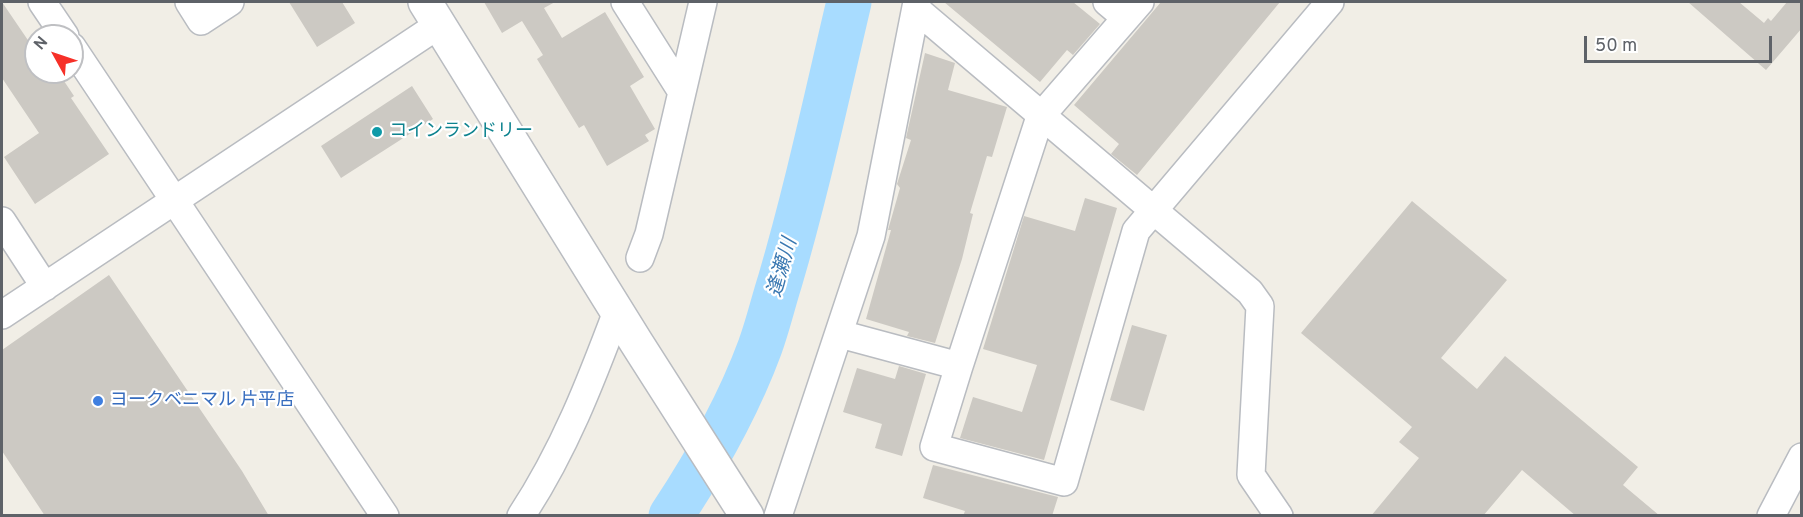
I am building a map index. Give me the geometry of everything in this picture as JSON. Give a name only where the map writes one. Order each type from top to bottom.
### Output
[{"type":"street","points":[[42,2],[57,24]]},
{"type":"street","points":[[189,2],[201,21],[230,2]]},
{"type":"street","points":[[625,2],[682,92]]},
{"type":"street","points":[[640,258],[649,234],[703,2]]},
{"type":"street","points":[[1124,7],[1040,117],[934,447],[1064,482],[1136,231],[1152,209],[1330,2]]},
{"type":"street","points":[[916,5],[1040,117],[1250,292],[1260,306],[1251,475],[1280,516]]},
{"type":"street","points":[[778,516],[871,236],[916,5]]},
{"type":"street","points":[[2,315],[173,200],[433,13],[618,309],[636,342],[747,516]]},
{"type":"street","points":[[84,65],[385,516]]},
{"type":"street","points":[[2,221],[45,286]]},
{"type":"street","points":[[521,516],[546,477],[584,399],[618,309]]},
{"type":"street","points":[[840,334],[959,366]]},
{"type":"street","points":[[1771,516],[1802,457]]},
{"type":"building","points":[[2,2],[24,34],[24,84],[66,84],[74,96],[71,98],[109,154],[35,204],[4,157],[39,133],[2,78]]},
{"type":"building","points":[[289,2],[342,2],[355,23],[317,47]]},
{"type":"building","points":[[484,2],[555,2],[544,8],[562,38],[605,12],[644,77],[630,86],[655,129],[645,135],[649,141],[607,166],[584,125],[579,128],[537,59],[543,55],[522,21],[502,33]]},
{"type":"building","points":[[944,2],[1073,2],[1100,24],[1073,55],[1067,50],[1040,82]]},
{"type":"building","points":[[1161,2],[1280,2],[1137,175],[1111,154],[1119,144],[1074,105]]},
{"type":"building","points":[[1688,2],[1739,2],[1764,23],[1768,18],[1771,21],[1787,2],[1802,2],[1802,28],[1766,70]]},
{"type":"building","points":[[925,53],[955,63],[948,90],[1007,107],[992,157],[987,156],[970,213],[973,214],[962,259],[935,343],[907,336],[909,332],[866,319],[891,230],[888,230],[900,188],[897,184],[911,140],[906,138]]},
{"type":"building","name":"コインランドリー","points":[[412,86],[433,119],[341,178],[321,146]]},
{"type":"building","points":[[1085,198],[1117,208],[1044,460],[960,438],[973,397],[1022,412],[1037,365],[983,349],[1024,216],[1075,231]]},
{"type":"building","points":[[1412,201],[1507,280],[1441,358],[1477,389],[1505,356],[1638,467],[1623,485],[1660,516],[1576,516],[1522,470],[1483,516],[1371,516],[1419,458],[1399,442],[1412,427],[1301,333]]},
{"type":"building","name":"ヨークベニマル 片平店","points":[[109,275],[242,471],[269,516],[45,516],[2,451],[2,350]]},
{"type":"building","points":[[1132,325],[1167,335],[1144,411],[1110,400]]},
{"type":"building","points":[[899,366],[926,374],[902,456],[875,448],[882,424],[843,412],[857,368],[895,379]]},
{"type":"building","points":[[933,465],[1058,497],[1052,516],[963,516],[965,511],[923,498]]},
{"type":"waterway","name":"逢瀬川","points":[[671,516],[696,477],[731,412],[752,369],[763,339],[799,212],[849,2]]},
{"type":"place","name":"コインランドリー","points":[[377,132]]},
{"type":"place","name":"ヨークベニマル 片平店","points":[[98,401]]}]
